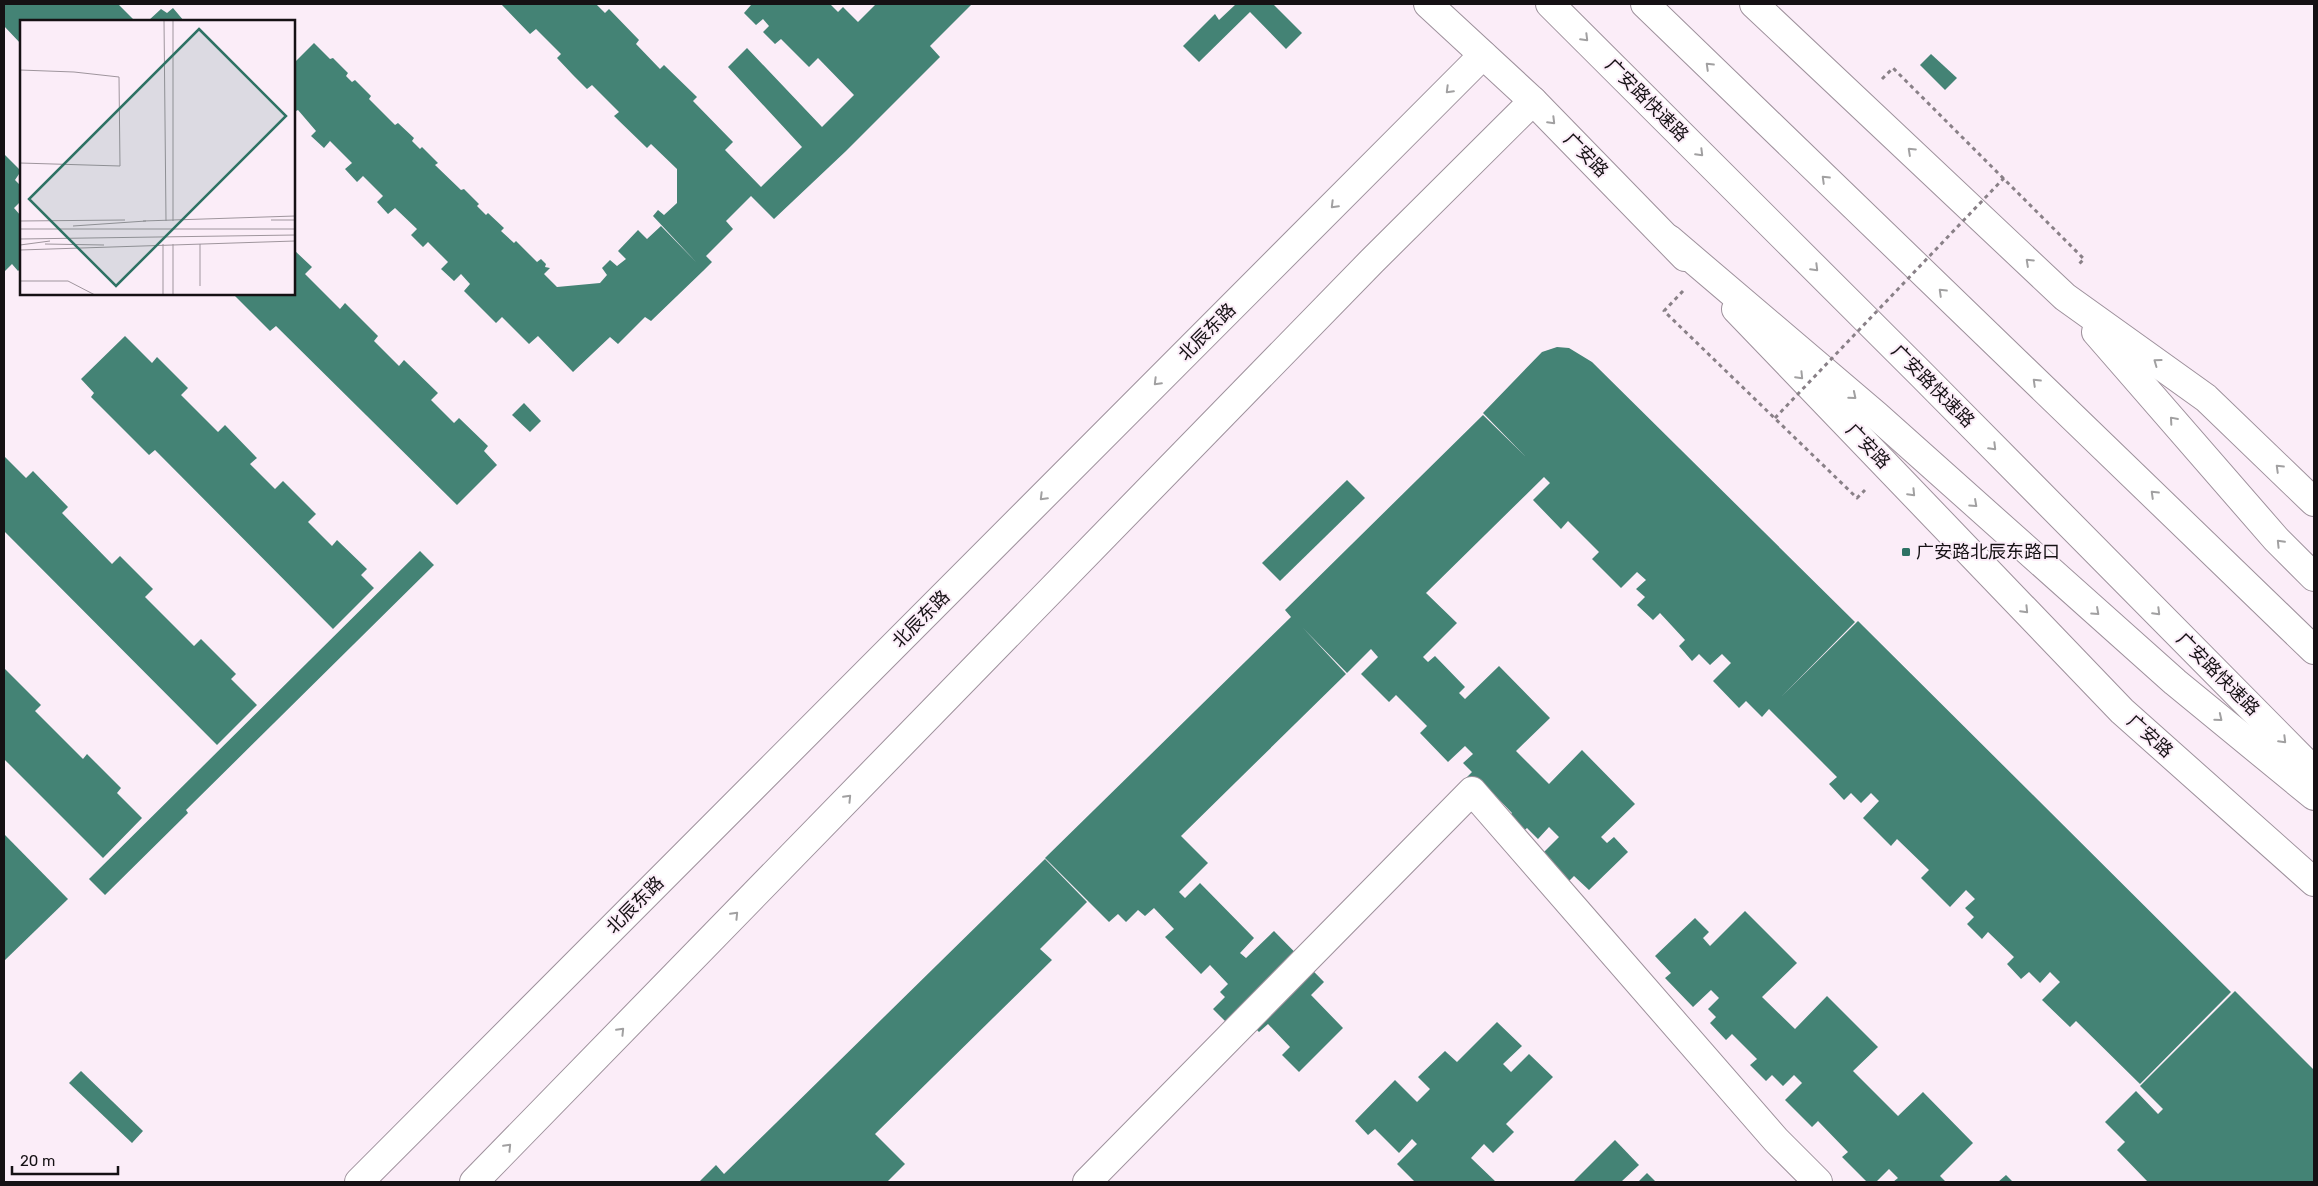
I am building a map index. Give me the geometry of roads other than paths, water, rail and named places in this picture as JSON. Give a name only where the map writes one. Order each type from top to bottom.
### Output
[{"type":"main road","name":"广安路","points":[[1428,4],[1533,101],[1669,239],[2122,711],[2314,882]]},
{"type":"main road","name":"广安路快速路","points":[[1550,4],[1922,375],[2314,772]]},
{"type":"main road","points":[[1645,4],[2314,650]]},
{"type":"main road","points":[[1754,4],[2065,297],[2276,539],[2314,577]]},
{"type":"main road","name":"北辰东路","points":[[358,1182],[1483,55]]},
{"type":"main road","points":[[474,1182],[1365,268],[1533,101]]},
{"type":"main road","points":[[1669,239],[1877,416],[2175,682],[2314,796]]},
{"type":"main road","points":[[2065,297],[2206,398],[2314,502]]},
{"type":"main road","points":[[2182,522],[2314,629]]},
{"type":"main road","points":[[1087,1182],[1472,791],[1776,1140],[1818,1182]]},
{"type":"place","name":"广安路北辰东路口","points":[[1906,552]]}]
